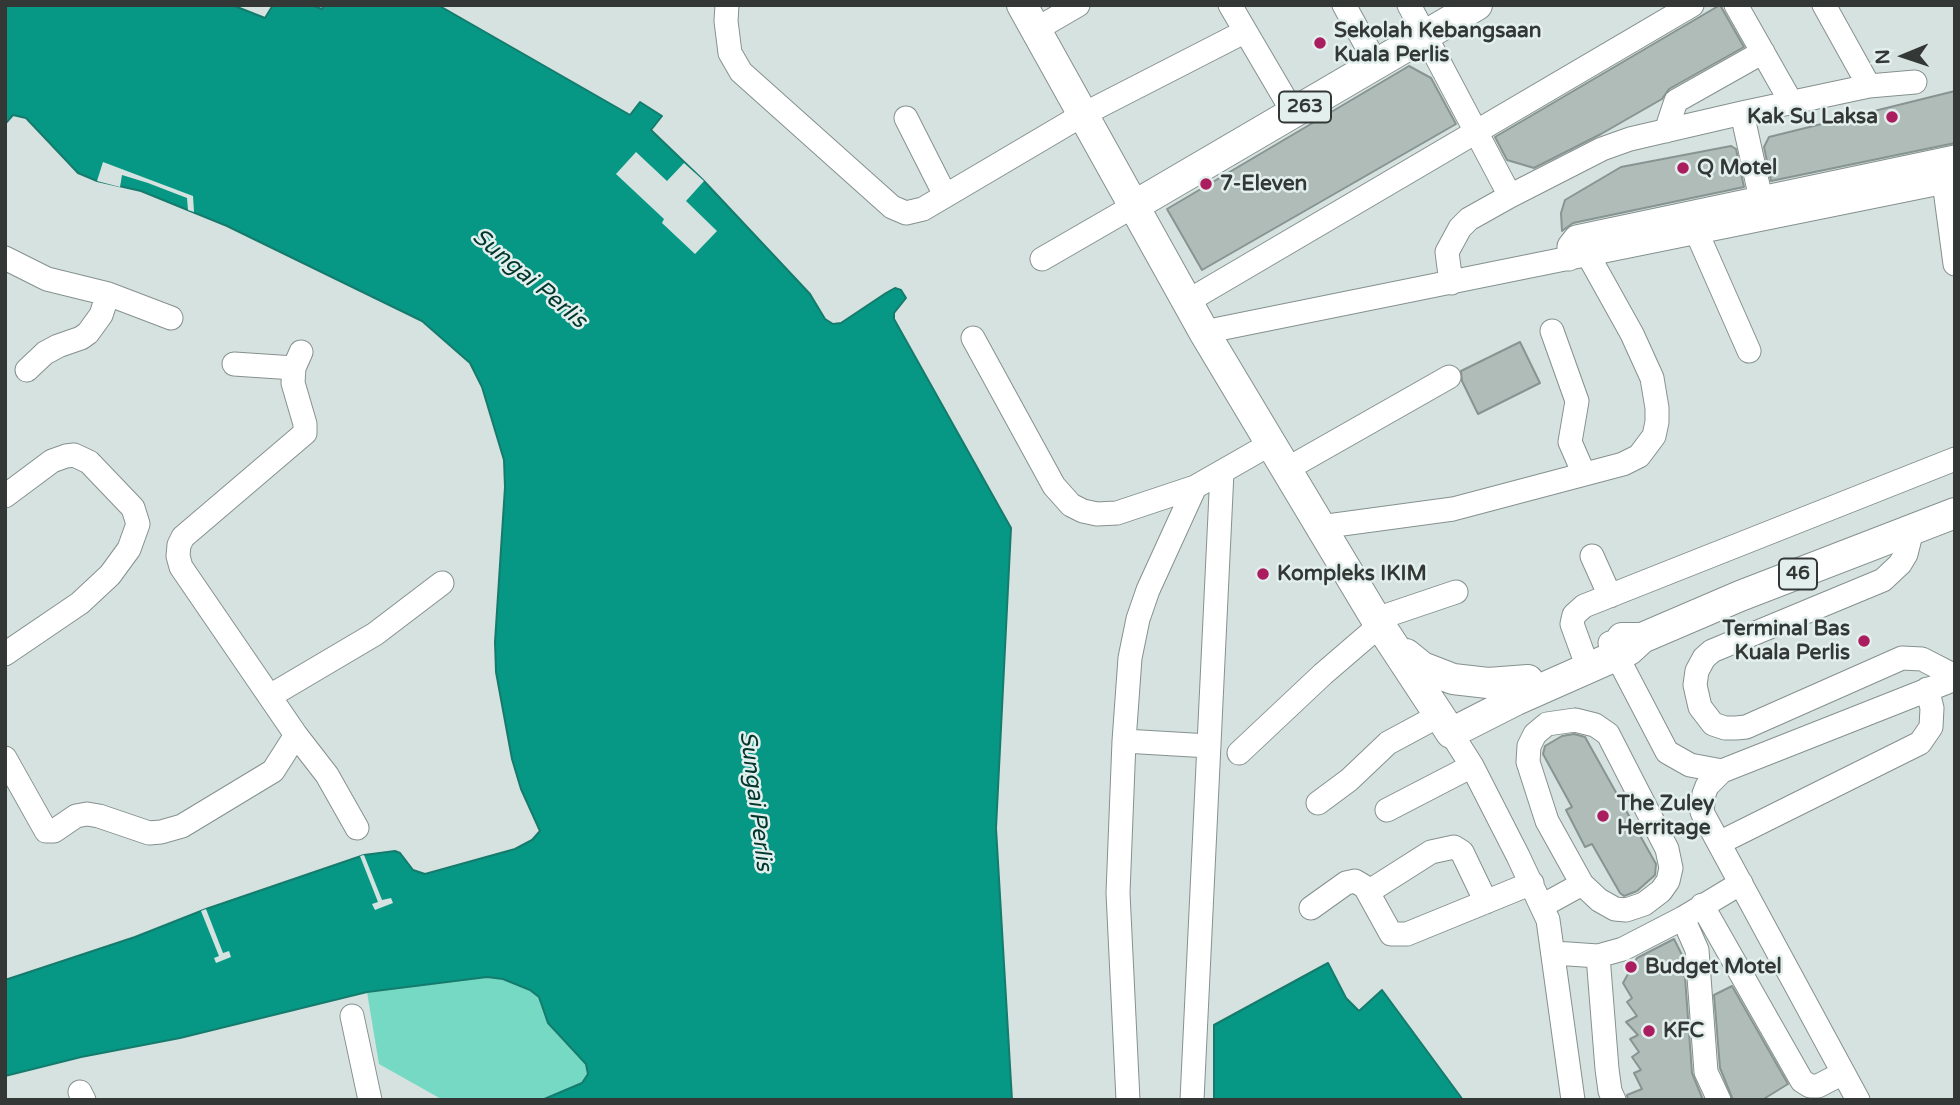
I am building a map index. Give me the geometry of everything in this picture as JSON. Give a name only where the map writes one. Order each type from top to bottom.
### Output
[{"type":"main road","name":"263","points":[[1132,207],[1477,5]]},
{"type":"main road","points":[[1028,18],[1204,332],[1382,628],[1445,723]]},
{"type":"main road","name":"46","points":[[1445,723],[1528,680],[1613,649],[1623,638],[1642,638],[1740,596],[1955,513]]},
{"type":"main road","points":[[1382,628],[1422,667],[1445,676],[1480,682],[1528,680]]},
{"type":"main road","name":"46","points":[[1445,723],[1516,700],[1585,661]]},
{"type":"street","points":[[727,5],[730,53],[741,72],[892,207],[906,213],[916,212],[1084,114],[1244,32]]},
{"type":"street","points":[[1028,18],[1078,5]]},
{"type":"street","points":[[1230,5],[1293,114]]},
{"type":"street","points":[[1345,5],[1377,65]]},
{"type":"street","points":[[1409,5],[1510,196]]},
{"type":"street","points":[[1188,301],[1692,5]]},
{"type":"street","points":[[1736,5],[1791,102]]},
{"type":"street","points":[[1824,5],[1869,86]]},
{"type":"street","points":[[1665,131],[1676,101],[1763,52]]},
{"type":"street","points":[[1451,283],[1447,252],[1460,228],[1510,196],[1602,149],[1665,131],[1791,102],[1869,86],[1915,82]]},
{"type":"street","points":[[1742,113],[1761,199]]},
{"type":"street","points":[[906,118],[945,195]]},
{"type":"street","points":[[1320,527],[1453,509],[1623,464],[1639,456],[1654,436],[1657,408],[1652,378],[1646,363],[1579,257],[1569,246],[1576,237],[1955,157]]},
{"type":"street","points":[[1204,332],[1950,181],[1955,264]]},
{"type":"street","points":[[1041,259],[1132,207]]},
{"type":"street","points":[[1697,233],[1749,351]]},
{"type":"street","points":[[5,258],[47,279],[108,294],[171,318]]},
{"type":"street","points":[[27,370],[46,353],[88,333],[101,315],[108,294]]},
{"type":"street","points":[[1552,331],[1577,401],[1570,442],[1584,474]]},
{"type":"street","points":[[973,338],[1054,486],[1071,505],[1083,511],[1097,514],[1116,513],[1195,486],[1272,443]]},
{"type":"street","points":[[234,364],[298,360],[293,383],[305,424],[305,433],[183,537],[178,556],[181,567],[296,735],[327,775],[357,828]]},
{"type":"street","points":[[1287,469],[1449,377]]},
{"type":"street","points":[[5,496],[52,461],[74,455],[89,462],[124,499],[138,524],[129,550],[110,575],[80,603],[5,654]]},
{"type":"street","points":[[1585,661],[1572,630],[1572,618],[1584,607],[1955,459]]},
{"type":"street","points":[[1192,1100],[1222,472]]},
{"type":"street","points":[[1129,1100],[1118,893],[1130,658],[1138,619],[1148,590],[1195,486]]},
{"type":"street","points":[[1912,530],[1906,554],[1900,564],[1883,580],[1712,651],[1704,658],[1697,671],[1695,685],[1700,707],[1713,724],[1725,728],[1746,727],[1902,658],[1922,659],[1955,677]]},
{"type":"street","points":[[1592,556],[1610,596]]},
{"type":"street","points":[[270,696],[375,634],[442,583]]},
{"type":"street","points":[[1239,753],[1323,674],[1382,628],[1456,593]]},
{"type":"street","points":[[1613,649],[1667,752],[1690,765],[1723,771]]},
{"type":"street","points":[[1848,1091],[1702,812],[1702,804],[1707,786],[1723,771],[1955,677]]},
{"type":"street","points":[[1719,843],[1920,743],[1931,727],[1932,708],[1927,689]]},
{"type":"street","points":[[1575,720],[1595,725],[1608,734],[1667,849],[1671,868],[1668,881],[1661,891],[1644,904],[1626,910],[1615,909],[1599,900],[1582,884],[1547,821],[1528,762],[1529,746],[1535,734],[1548,724],[1562,721],[1575,720]]},
{"type":"street","points":[[1318,803],[1349,780],[1388,743],[1445,723],[1472,766],[1548,920],[1573,1100]]},
{"type":"street","points":[[5,758],[14,793],[46,831],[54,831],[76,817],[87,814],[149,833],[182,826],[273,771],[296,735]]},
{"type":"street","points":[[1124,741],[1209,746]]},
{"type":"street","points":[[1387,810],[1472,766]]},
{"type":"street","points":[[1368,892],[1431,852],[1454,847],[1462,852],[1486,902]]},
{"type":"street","points":[[1311,908],[1346,883],[1360,883],[1391,933],[1407,934],[1532,883]]},
{"type":"street","points":[[1554,953],[1598,956],[1623,949],[1683,918],[1741,883]]},
{"type":"street","points":[[1542,906],[1582,884]]},
{"type":"street","points":[[1702,905],[1802,1081],[1810,1086],[1848,1091]]},
{"type":"street","points":[[1683,918],[1697,950],[1706,1072],[1719,1100]]},
{"type":"street","points":[[1598,956],[1606,1069],[1614,1100]]},
{"type":"street","points":[[352,1016],[370,1100]]},
{"type":"shaded area","points":[[487,977],[503,979],[530,990],[539,997],[554,1031],[586,1064],[588,1074],[582,1083],[542,1100],[443,1100],[379,1064],[367,992]]},
{"type":"water","name":"Sungai Perlis","points":[[5,5],[232,5],[265,18],[273,5],[311,5],[322,9],[324,5],[438,5],[630,115],[640,102],[662,116],[651,130],[704,181],[810,294],[825,319],[833,324],[841,323],[895,288],[901,290],[906,298],[894,313],[894,319],[1011,528],[996,828],[1012,1100],[542,1100],[582,1083],[588,1074],[586,1064],[548,1023],[539,997],[530,990],[503,979],[487,977],[367,992],[180,1038],[81,1057],[5,1076],[5,980],[135,937],[206,909],[364,855],[395,851],[400,853],[413,870],[425,874],[515,849],[532,840],[540,831],[521,789],[512,759],[496,672],[495,642],[505,487],[504,460],[482,387],[470,363],[422,321],[227,226],[141,191],[97,181],[78,173],[26,118],[13,115],[5,124]]},
{"type":"water","points":[[1328,963],[1346,998],[1359,1011],[1382,990],[1463,1100],[1214,1100],[1214,1025]]},
{"type":"pier","points":[[636,152],[667,181],[684,163],[704,181],[686,201],[717,231],[695,254],[662,223],[664,219],[616,174]]},
{"type":"pier","points":[[103,162],[193,196],[194,212],[188,210],[187,198],[148,183],[122,175],[120,187],[97,181]]},
{"type":"pier","points":[[364,855],[382,900],[391,898],[393,903],[375,910],[372,904],[378,902],[360,856]]},
{"type":"pier","points":[[206,909],[223,953],[229,951],[231,957],[216,963],[214,958],[219,956],[201,911]]},
{"type":"building","points":[[1720,5],[1744,47],[1669,89],[1662,99],[1534,168],[1507,160],[1495,137]]},
{"type":"building","points":[[1409,66],[1431,78],[1456,124],[1202,270],[1167,209]]},
{"type":"building","points":[[1955,91],[1955,143],[1771,181],[1764,147],[1769,137]]},
{"type":"building","points":[[1731,146],[1736,149],[1744,187],[1573,223],[1562,231],[1561,213],[1565,200],[1621,167]]},
{"type":"building","points":[[1520,342],[1540,383],[1478,414],[1462,381],[1461,371]]},
{"type":"building","points":[[1574,734],[1585,737],[1656,864],[1655,875],[1637,891],[1624,896],[1592,844],[1585,847],[1566,810],[1572,807],[1543,754],[1545,746],[1562,736]]},
{"type":"building","points":[[1674,939],[1683,957],[1682,973],[1685,977],[1692,1073],[1703,1100],[1628,1100],[1627,1095],[1642,1089],[1634,1073],[1641,1070],[1632,1057],[1639,1052],[1630,1039],[1638,1035],[1626,1022],[1637,1016],[1627,1002],[1632,998],[1623,983],[1637,958]]},
{"type":"building","points":[[1732,986],[1788,1084],[1762,1100],[1733,1100],[1720,1068],[1714,995]]},
{"type":"place","name":"Sekolah Kebangsaan Kuala Perlis","points":[[1320,43]]},
{"type":"place","name":"Kak Su Laksa","points":[[1892,117]]},
{"type":"place","name":"Q Motel","points":[[1683,168]]},
{"type":"place","name":"7-Eleven","points":[[1206,184]]},
{"type":"place","name":"Kompleks IKIM","points":[[1263,574]]},
{"type":"place","name":"Terminal Bas Kuala Perlis","points":[[1864,641]]},
{"type":"place","name":"The Zuley Herritage","points":[[1603,816]]},
{"type":"place","name":"Budget Motel","points":[[1631,967]]},
{"type":"place","name":"KFC","points":[[1649,1031]]}]
